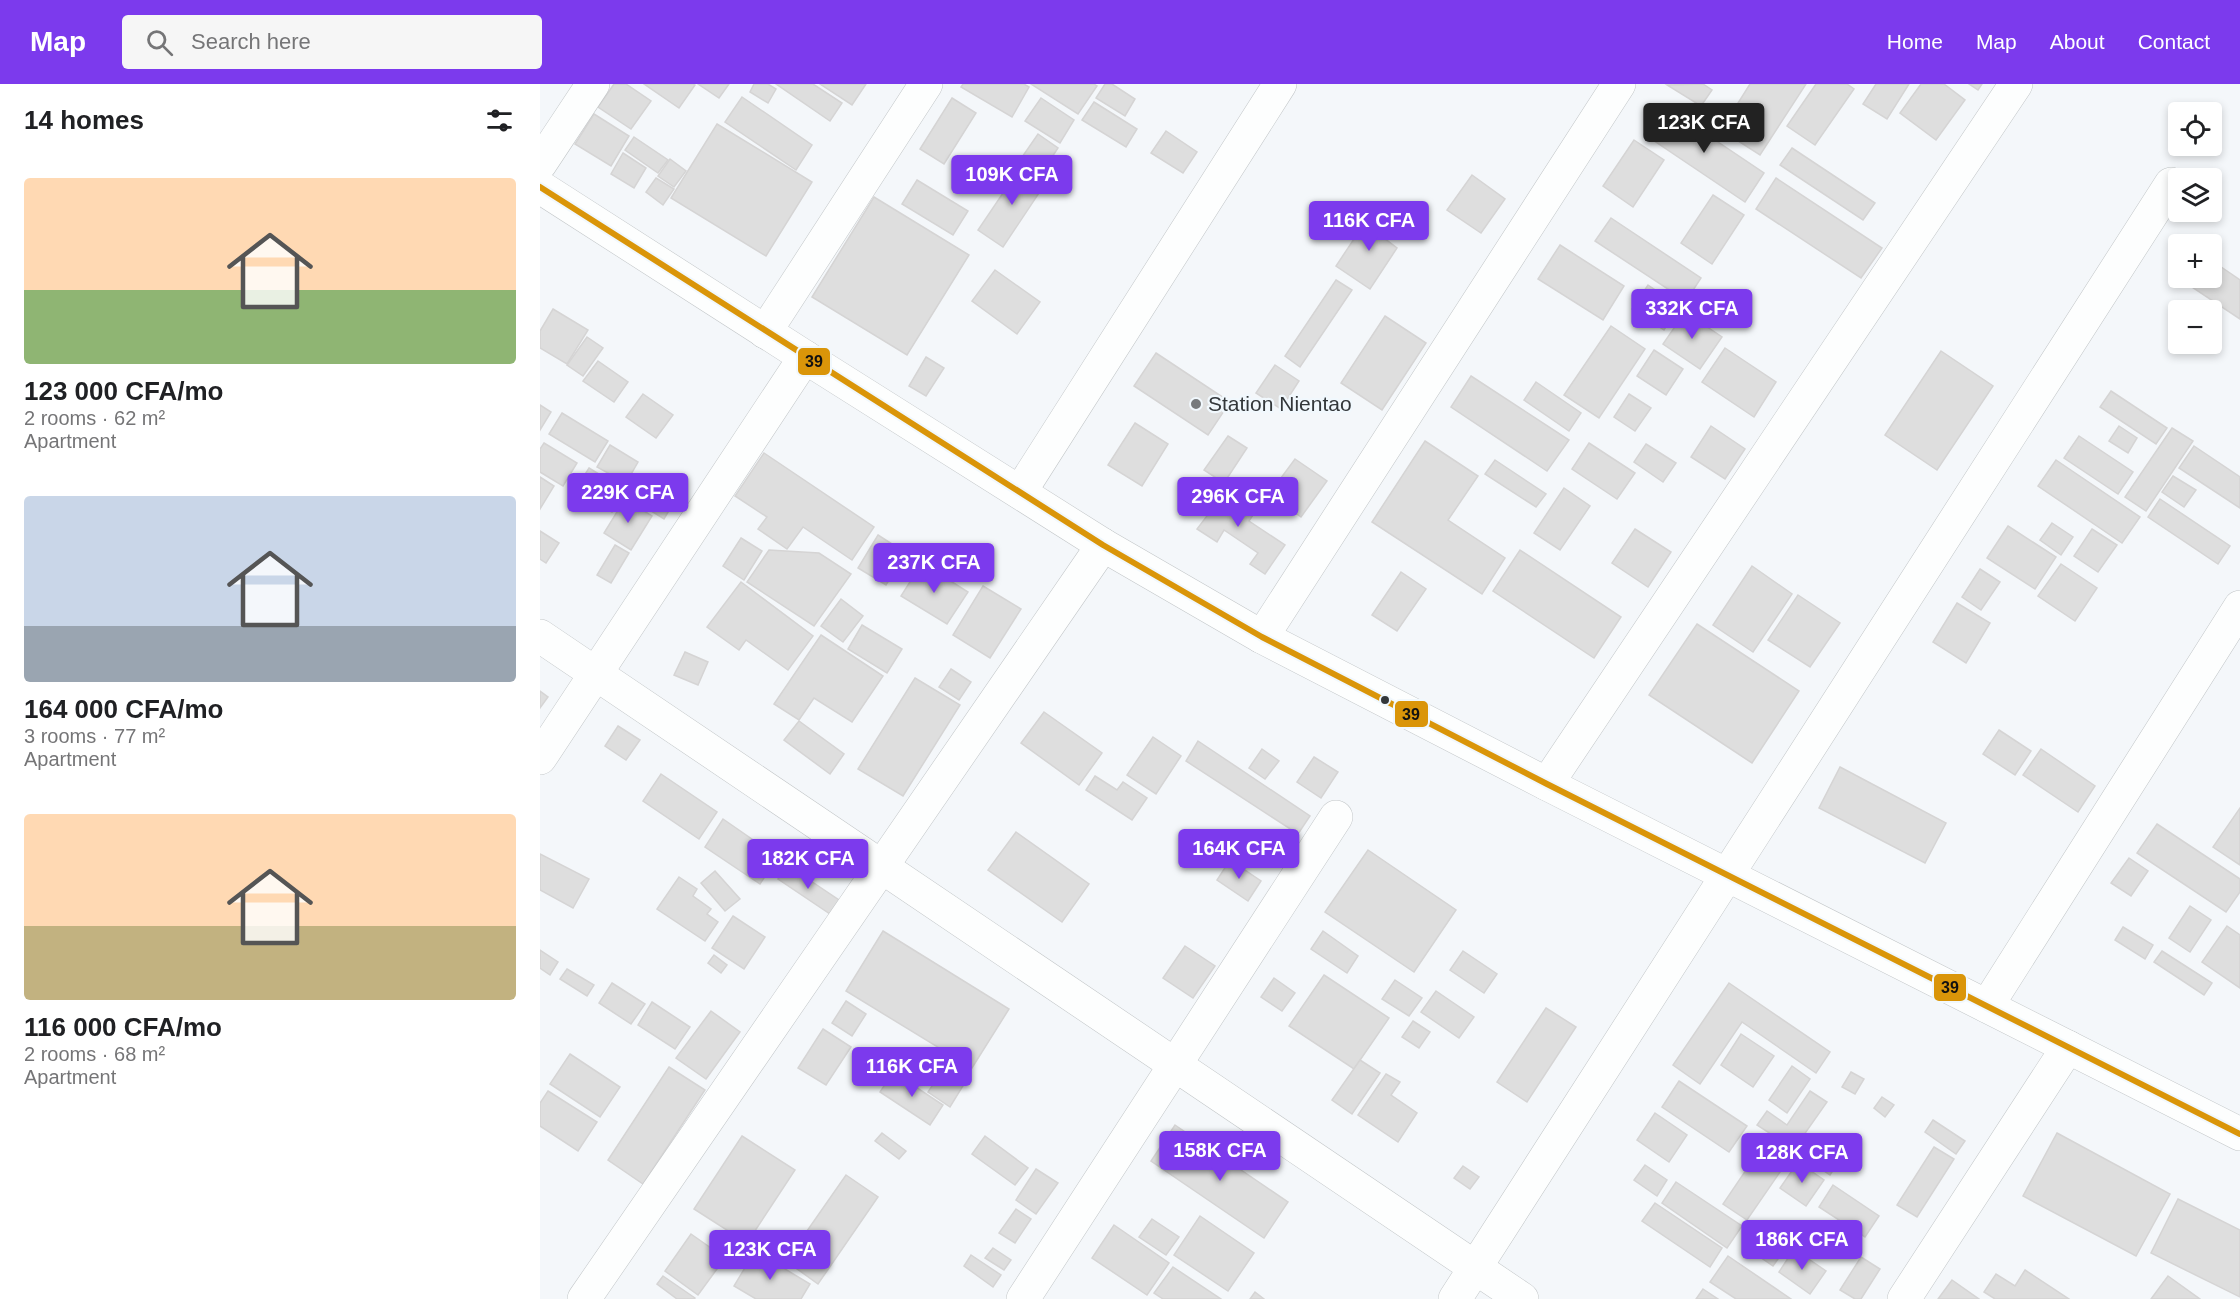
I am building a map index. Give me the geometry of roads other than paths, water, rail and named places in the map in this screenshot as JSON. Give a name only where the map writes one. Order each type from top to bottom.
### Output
[{"type":"main road","points":[[540,164],[593,84]]},
{"type":"main road","points":[[765,332],[926,84]]},
{"type":"main road","points":[[1020,492],[1280,84]]},
{"type":"main road","points":[[1262,637],[1619,84]]},
{"type":"main road","points":[[1547,784],[2016,84]]},
{"type":"main road","points":[[540,187],[1103,545],[1262,637],[1547,784],[2240,1134]]},
{"type":"main road","points":[[1455,1299],[2168,189]]},
{"type":"main road","points":[[540,758],[805,357]]},
{"type":"main road","points":[[584,1299],[1103,545]]},
{"type":"main road","points":[[1987,1006],[2240,607]]},
{"type":"main road","points":[[540,636],[1522,1299]]},
{"type":"main road","points":[[1023,1299],[1336,817]]},
{"type":"main road","points":[[1904,1299],[2068,1047]]},
{"type":"place","name":"Station Nientao","points":[[1196,404]]}]
